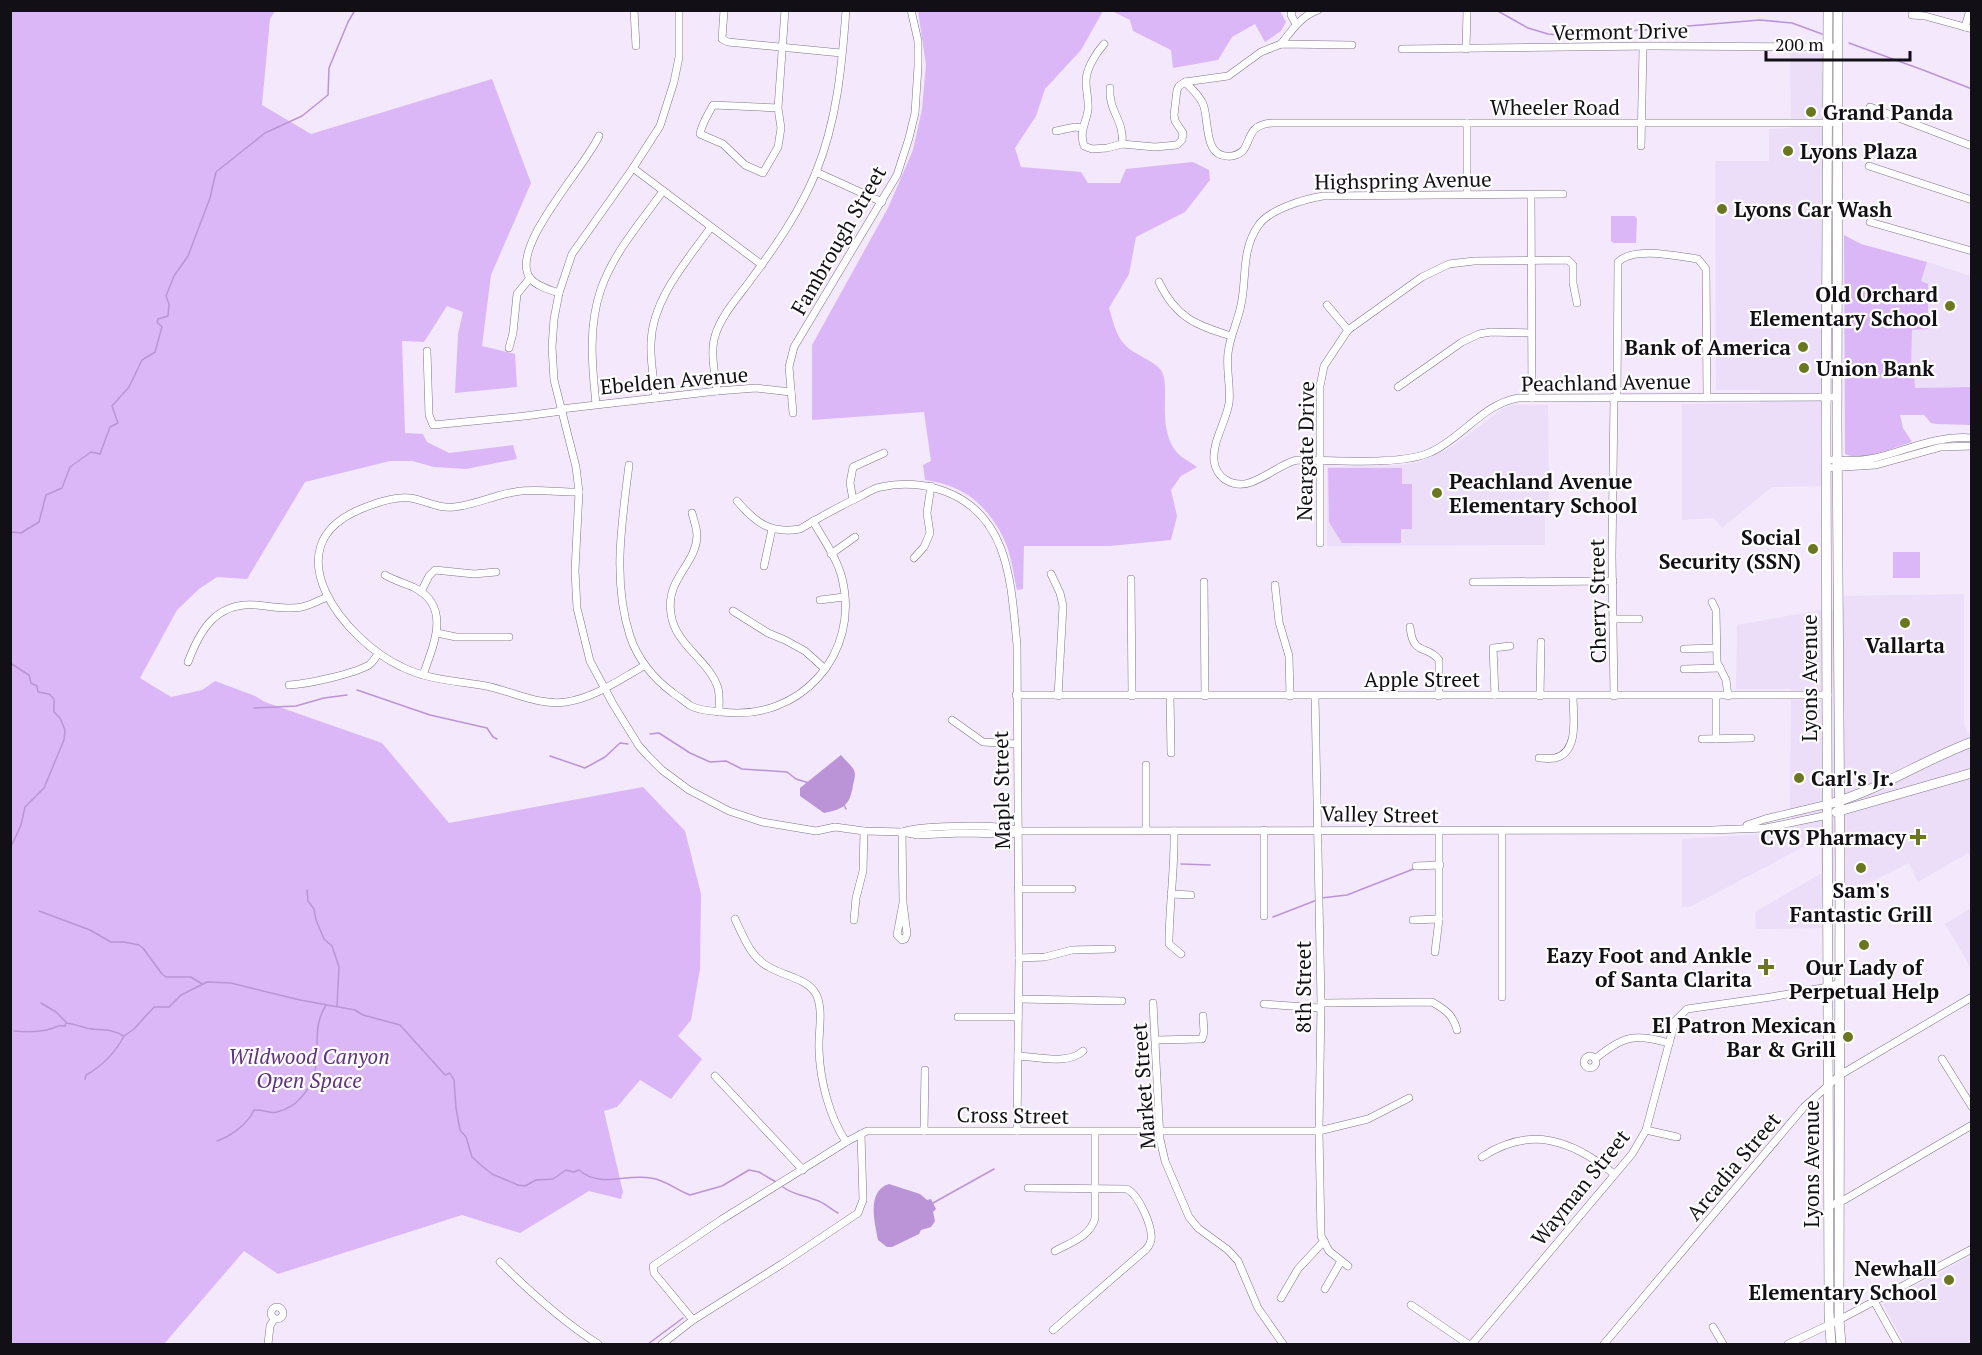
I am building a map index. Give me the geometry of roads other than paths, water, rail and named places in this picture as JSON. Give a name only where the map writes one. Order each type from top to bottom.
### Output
[{"type":"main road","name":"Lyons Avenue","points":[[1828,10],[1833,123]]},
{"type":"main road","name":"Lyons Avenue","points":[[1838,10],[1833,123],[1832,464],[1827,618],[1829,1206],[1834,1322],[1841,1344]]},
{"type":"main road","name":"Lyons Avenue","points":[[1831,1344],[1839,1202],[1840,1076],[1838,622],[1832,464]]},
{"type":"main road","points":[[1827,618],[1838,622]]},
{"type":"main road","points":[[1828,804],[1885,784],[1971,742]]},
{"type":"main road","points":[[1828,815],[1971,772]]},
{"type":"street","points":[[634,10],[636,46]]},
{"type":"street","name":"Valley Street","points":[[679,10],[681,33],[674,82],[660,126],[572,254],[559,293],[552,347],[554,380],[576,466],[579,492],[576,571],[578,608],[590,661],[603,688],[639,746],[662,770],[689,790],[742,816],[762,822],[806,830],[824,831],[842,828],[918,835],[1012,834],[1018,831],[1146,830],[1712,830],[1741,827],[1766,828],[1828,815]]},
{"type":"street","points":[[724,10],[722,39],[728,42],[841,53]]},
{"type":"street","points":[[778,108],[713,105],[702,124],[700,134],[723,144],[744,165],[763,173],[778,147],[781,128],[778,108],[786,10]]},
{"type":"street","points":[[717,391],[714,361],[715,336],[727,313],[791,223],[816,172],[831,126],[838,89],[846,10]]},
{"type":"street","name":"Fambrough Street","points":[[793,413],[789,367],[794,347],[897,175],[909,138],[915,113],[918,66],[918,41],[911,10]]},
{"type":"street","points":[[1292,10],[1291,15],[1296,24]]},
{"type":"street","points":[[1281,44],[1296,24],[1318,10]]},
{"type":"street","points":[[1466,49],[1467,10]]},
{"type":"street","points":[[1912,15],[1925,16],[1968,28],[1970,10]]},
{"type":"street","points":[[1104,44],[1096,53],[1086,79],[1088,108],[1082,129],[1082,139],[1084,146],[1092,148],[1107,148],[1122,144],[1155,147],[1178,145],[1183,133],[1175,121],[1176,96],[1179,86],[1185,82],[1228,76],[1261,51],[1281,44],[1352,45]]},
{"type":"street","points":[[1641,146],[1643,46]]},
{"type":"street","name":"Vermont Drive","points":[[1402,49],[1643,46],[1838,48]]},
{"type":"street","name":"Wheeler Road","points":[[1185,82],[1202,101],[1211,145],[1218,153],[1229,156],[1239,153],[1247,145],[1252,131],[1258,124],[1272,123],[1833,123]]},
{"type":"street","points":[[1110,88],[1109,100],[1122,126],[1122,144]]},
{"type":"street","points":[[1870,107],[1971,146]]},
{"type":"street","points":[[1467,123],[1467,194]]},
{"type":"street","points":[[1056,130],[1075,127],[1082,129]]},
{"type":"street","points":[[559,293],[540,286],[530,278],[527,269],[528,252],[552,203],[593,150],[599,136]]},
{"type":"street","points":[[1869,166],[1971,200]]},
{"type":"street","points":[[633,168],[762,265]]},
{"type":"street","points":[[816,172],[882,202]]},
{"type":"street","points":[[596,404],[592,337],[601,288],[621,248],[663,190]]},
{"type":"street","name":"Highspring Avenue","points":[[1232,336],[1240,309],[1245,256],[1250,239],[1260,222],[1290,204],[1323,196],[1563,194]]},
{"type":"street","points":[[1531,195],[1532,398]]},
{"type":"street","points":[[1870,222],[1971,251]]},
{"type":"street","points":[[656,399],[650,342],[656,317],[665,292],[711,227]]},
{"type":"street","name":"Cherry Street","points":[[1614,696],[1613,581],[1618,262],[1630,254],[1698,259],[1706,269],[1707,397]]},
{"type":"street","points":[[1327,305],[1348,330],[1422,277],[1449,264],[1531,259],[1568,260],[1573,265],[1573,283],[1577,303]]},
{"type":"street","points":[[509,348],[517,294],[530,278]]},
{"type":"street","points":[[1159,282],[1167,300],[1183,315],[1203,327],[1232,336]]},
{"type":"street","name":"Neargate Drive","points":[[1320,543],[1320,386],[1324,366],[1348,330]]},
{"type":"street","points":[[1398,387],[1462,342],[1479,334],[1531,333]]},
{"type":"street","name":"Peachland Avenue","points":[[1232,336],[1228,356],[1229,400],[1214,460],[1218,472],[1231,482],[1249,484],[1286,463],[1417,457],[1439,448],[1502,402],[1518,398],[1832,397]]},
{"type":"street","name":"Ebelden Avenue","points":[[427,351],[429,414],[433,425],[536,415],[596,404],[717,391],[756,388],[791,392]]},
{"type":"street","points":[[1832,464],[1874,458],[1935,440],[1971,438]]},
{"type":"street","points":[[1832,464],[1876,465],[1941,447],[1971,446]]},
{"type":"street","points":[[854,500],[850,483],[853,467],[884,453]]},
{"type":"street","points":[[629,465],[622,533],[620,585],[630,638],[644,666],[663,686],[691,706],[703,710],[734,714],[758,712],[782,703],[804,692],[817,680],[837,650],[846,615],[842,577],[813,521]]},
{"type":"street","name":"Maple Street","points":[[772,529],[794,530],[880,487],[904,484],[930,486],[953,494],[972,505],[986,519],[997,536],[1006,567],[1017,645],[1019,958],[1017,1131]]},
{"type":"street","points":[[914,558],[924,547],[930,533],[927,513],[930,486]]},
{"type":"street","points":[[579,492],[517,491],[452,508],[437,507],[410,498],[402,498],[363,508],[333,524],[320,545],[319,571],[328,597],[352,630],[378,654],[402,668],[449,682],[503,690],[548,702],[575,700],[644,666]]},
{"type":"street","points":[[737,501],[752,518],[772,529],[764,567]]},
{"type":"street","points":[[692,513],[697,530],[697,540],[691,557],[673,587],[670,602],[671,616],[679,636],[717,685],[718,712]]},
{"type":"street","points":[[831,554],[855,537]]},
{"type":"street","points":[[421,592],[429,576],[435,570],[474,574],[496,572]]},
{"type":"street","points":[[1051,574],[1063,606],[1058,696]]},
{"type":"street","points":[[385,576],[421,592],[434,604],[438,625],[437,633],[423,675]]},
{"type":"street","points":[[1131,579],[1132,696]]},
{"type":"street","points":[[1473,582],[1613,581]]},
{"type":"street","points":[[1204,582],[1205,696]]},
{"type":"street","points":[[1275,585],[1279,622],[1289,656],[1290,696]]},
{"type":"street","points":[[188,662],[205,626],[232,607],[251,605],[302,607],[328,597]]},
{"type":"street","points":[[820,600],[844,597]]},
{"type":"street","points":[[1712,602],[1716,610],[1717,662],[1726,680],[1728,696]]},
{"type":"street","points":[[733,611],[768,633],[805,651],[825,669]]},
{"type":"street","points":[[1613,619],[1639,619]]},
{"type":"street","points":[[1410,627],[1411,640],[1414,644],[1439,660],[1439,696]]},
{"type":"street","points":[[437,633],[456,637],[509,638]]},
{"type":"street","points":[[1540,696],[1541,642]]},
{"type":"street","points":[[1494,695],[1493,648],[1510,646]]},
{"type":"street","points":[[1684,649],[1716,648]]},
{"type":"street","points":[[289,685],[303,684],[361,668],[373,662],[378,654]]},
{"type":"street","points":[[1684,669],[1720,668]]},
{"type":"street","name":"Apple Street","points":[[1016,695],[1828,695]]},
{"type":"street","points":[[1170,696],[1171,753]]},
{"type":"street","name":"8th Street","points":[[1315,696],[1320,1005],[1319,1131],[1321,1236],[1324,1242]]},
{"type":"street","points":[[1539,758],[1555,758],[1565,752],[1570,745],[1573,736],[1573,696]]},
{"type":"street","points":[[1716,696],[1716,739]]},
{"type":"street","points":[[952,720],[983,742],[1017,744]]},
{"type":"street","points":[[1702,739],[1751,738]]},
{"type":"street","points":[[1146,765],[1146,830]]},
{"type":"street","name":"Valley Street","points":[[1741,827],[1828,804]]},
{"type":"street","points":[[1264,830],[1264,916]]},
{"type":"street","points":[[854,920],[856,898],[863,871],[864,831]]},
{"type":"street","points":[[1174,831],[1170,944],[1181,954]]},
{"type":"street","points":[[1435,952],[1439,919],[1439,831]]},
{"type":"street","points":[[1502,831],[1502,997]]},
{"type":"street","points":[[902,832],[903,903]]},
{"type":"street","points":[[1416,866],[1440,865]]},
{"type":"street","points":[[1018,889],[1072,889]]},
{"type":"street","points":[[1171,894],[1191,895]]},
{"type":"street","points":[[735,919],[758,959],[768,967],[812,988],[818,996],[820,1072],[831,1108],[846,1142]]},
{"type":"street","points":[[1413,920],[1439,919]]},
{"type":"street","points":[[1019,958],[1045,957],[1072,950],[1112,949]]},
{"type":"street","name":"Wayman Street","points":[[1470,1344],[1632,1154],[1646,1130],[1676,1021],[1687,1010],[1828,987],[1839,983]]},
{"type":"street","name":"Arcadia Street","points":[[1604,1344],[1804,1107],[1840,1076],[1971,997]]},
{"type":"street","points":[[1019,999],[1122,1001]]},
{"type":"street","name":"Market Street","points":[[1154,1002],[1161,1149],[1165,1161],[1189,1216],[1198,1228],[1228,1250],[1238,1261],[1258,1308],[1283,1344]]},
{"type":"street","points":[[1264,1004],[1432,1002],[1454,1018],[1457,1030]]},
{"type":"street","points":[[1156,1040],[1202,1039],[1203,1016]]},
{"type":"street","points":[[958,1017],[1018,1017]]},
{"type":"street","points":[[1594,1059],[1620,1041],[1631,1037],[1650,1038],[1669,1043]]},
{"type":"street","points":[[1018,1056],[1066,1058],[1078,1056],[1083,1050]]},
{"type":"street","points":[[1942,1059],[1971,1107]]},
{"type":"street","points":[[924,1070],[924,1131]]},
{"type":"street","points":[[715,1076],[803,1170]]},
{"type":"street","name":"Cross Street","points":[[693,1320],[652,1270],[653,1266],[721,1220],[861,1134],[873,1131],[1319,1131],[1368,1119],[1409,1098]]},
{"type":"street","points":[[1829,1206],[1971,1125]]},
{"type":"street","points":[[1646,1130],[1677,1137]]},
{"type":"street","points":[[1055,1251],[1084,1235],[1094,1225],[1095,1132]]},
{"type":"street","points":[[662,1344],[693,1320],[844,1224],[861,1209],[863,1200],[861,1134]]},
{"type":"street","points":[[1482,1157],[1507,1142],[1540,1139],[1569,1146],[1588,1154],[1614,1174]]},
{"type":"street","points":[[1028,1188],[1122,1188],[1133,1192],[1142,1207],[1151,1239],[1143,1252],[1053,1330]]},
{"type":"street","points":[[1281,1298],[1298,1269],[1324,1242],[1329,1251],[1348,1266]]},
{"type":"street","points":[[1788,1344],[1971,1249]]},
{"type":"street","points":[[1325,1289],[1341,1261]]},
{"type":"street","points":[[500,1262],[526,1288],[577,1331],[598,1344]]},
{"type":"street","points":[[1874,1301],[1898,1344]]},
{"type":"street","points":[[1410,1305],[1470,1344]]},
{"type":"street","points":[[268,1344],[270,1326],[274,1319]]},
{"type":"street","points":[[1713,1327],[1723,1344]]},
{"type":"waterway","points":[[10,532],[21,533],[39,522],[46,495],[62,488],[70,467],[91,452],[100,454],[110,427],[118,423],[112,406],[129,387],[142,360],[155,352],[162,327],[157,322],[158,319],[168,316],[169,304],[166,296],[174,276],[188,256],[210,198],[216,172],[265,133],[302,116],[328,95],[329,68],[355,10]]},
{"type":"waterway","points":[[1496,10],[1528,28],[1548,34],[1569,36],[1760,20],[1792,23],[1822,34]]},
{"type":"waterway","points":[[1849,43],[1972,89]]},
{"type":"waterway","points":[[10,663],[29,675],[31,683],[37,686],[38,692],[49,694],[54,699],[54,712],[60,718],[65,730],[64,740],[44,788],[25,807],[21,825],[10,849]]},
{"type":"waterway","points":[[357,690],[430,715],[487,728],[497,739]]},
{"type":"waterway","points":[[254,708],[296,706],[324,698],[347,695]]},
{"type":"waterway","points":[[650,734],[659,733],[690,753],[710,762],[726,761],[742,769],[787,772],[796,779],[809,783]]},
{"type":"waterway","points":[[550,756],[585,768],[605,757],[620,743],[628,744]]},
{"type":"waterway","points":[[844,805],[846,809]]},
{"type":"waterway","points":[[1181,864],[1210,865]]},
{"type":"waterway","points":[[1321,898],[1347,895],[1416,868]]},
{"type":"waterway","points":[[307,890],[308,901],[314,909],[324,939],[332,946],[339,967],[337,1006]]},
{"type":"waterway","points":[[1273,917],[1317,900]]},
{"type":"waterway","points":[[39,911],[90,930],[111,942],[139,945],[166,977],[191,977],[202,984]]},
{"type":"waterway","points":[[14,1031],[42,1031],[65,1026],[66,1023],[91,1029],[109,1030],[124,1036],[134,1029],[154,1007],[169,1007],[181,995],[207,982],[231,983],[300,1000],[355,1010],[363,1015],[400,1025],[445,1075],[450,1073],[454,1080],[460,1130],[466,1137],[472,1157],[492,1174],[518,1185],[525,1186],[536,1180],[553,1179],[566,1170],[574,1172],[579,1170],[587,1176],[605,1180],[632,1177],[651,1178],[690,1195],[722,1186],[749,1170],[759,1172],[776,1182]]},
{"type":"waterway","points":[[41,1003],[56,1012],[66,1022]]},
{"type":"waterway","points":[[217,1141],[238,1129],[248,1120],[254,1110],[281,1111],[292,1106],[304,1094],[315,1072],[318,1027],[326,1005]]},
{"type":"waterway","points":[[85,1079],[86,1075],[103,1063],[124,1036]]},
{"type":"waterway","points":[[933,1203],[994,1169]]},
{"type":"waterway","points":[[783,1187],[819,1201],[838,1213]]},
{"type":"waterway","points":[[648,1344],[683,1318]]},
{"type":"place","name":"Grand Panda","points":[[1811,112]]},
{"type":"place","name":"Lyons Plaza","points":[[1788,151]]},
{"type":"place","name":"Lyons Car Wash","points":[[1722,209]]},
{"type":"place","name":"Old Orchard Elementary School","points":[[1950,306]]},
{"type":"place","name":"Bank of America","points":[[1803,347]]},
{"type":"place","name":"Union Bank","points":[[1804,368]]},
{"type":"place","name":"Peachland Avenue Elementary School","points":[[1437,493]]},
{"type":"place","name":"Social Security (SSN)","points":[[1813,549]]},
{"type":"place","name":"Vallarta","points":[[1905,623]]},
{"type":"place","name":"Carl's Jr.","points":[[1799,778]]},
{"type":"place","name":"CVS Pharmacy","points":[[1918,837]]},
{"type":"place","name":"Sam's Fantastic Grill","points":[[1861,868]]},
{"type":"place","name":"Our Lady of Perpetual Help","points":[[1864,945]]},
{"type":"place","name":"Eazy Foot and Ankle of Santa Clarita","points":[[1766,967]]},
{"type":"place","name":"El Patron Mexican Bar & Grill","points":[[1848,1037]]},
{"type":"place","name":"Newhall Elementary School","points":[[1949,1280]]},
{"type":"park label","name":"Wildwood Canyon Open Space","points":[[309,1068]]}]
